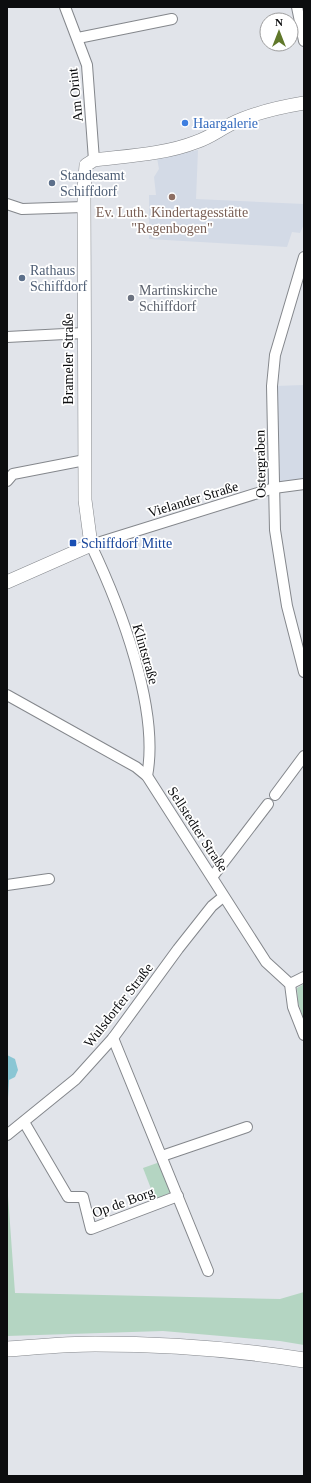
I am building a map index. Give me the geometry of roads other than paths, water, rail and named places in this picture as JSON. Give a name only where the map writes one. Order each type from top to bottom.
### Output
[{"type":"main road","points":[[7,1349],[94,1344],[138,1344],[214,1349],[304,1360]]},
{"type":"street","name":"Am Orint","points":[[65,7],[87,65],[94,160]]},
{"type":"street","points":[[296,7],[304,41]]},
{"type":"street","points":[[78,38],[172,19]]},
{"type":"street","points":[[94,160],[183,146],[213,135],[231,124],[266,112],[304,103]]},
{"type":"street","name":"Brameler Straße","points":[[91,546],[85,500],[84,169],[89,162],[94,160]]},
{"type":"street","points":[[7,204],[22,209],[84,207]]},
{"type":"street","name":"Ostergraben","points":[[304,257],[275,355],[272,386],[275,530],[287,606],[304,672]]},
{"type":"street","points":[[7,337],[84,333]]},
{"type":"street","points":[[7,481],[13,474],[85,460]]},
{"type":"street","name":"Vielander Straße","points":[[91,546],[274,488],[304,484]]},
{"type":"street","points":[[7,582],[91,546]]},
{"type":"street","name":"Klintstraße","points":[[91,546],[119,612],[133,657],[143,697],[150,757],[147,776]]},
{"type":"street","name":"Sellstedter Straße","points":[[7,695],[136,767],[147,776],[213,876],[224,897],[266,962],[290,984]]},
{"type":"street","points":[[275,795],[304,756]]},
{"type":"street","points":[[213,876],[268,804]]},
{"type":"street","points":[[7,885],[49,879]]},
{"type":"street","name":"Wulsdorfer Straße","points":[[7,1135],[76,1079],[113,1038],[212,906],[224,897]]},
{"type":"street","points":[[304,977],[290,984],[293,1008],[304,1036]]},
{"type":"street","name":"Op de Borg","points":[[113,1038],[208,1270]]},
{"type":"street","name":"Op de Borg","points":[[24,1122],[68,1198],[83,1198],[91,1229],[178,1196]]},
{"type":"street","points":[[162,1156],[247,1127]]},
{"type":"water","points":[[7,1055],[15,1059],[18,1070],[15,1077],[9,1080],[7,1116]]},
{"type":"place","name":"Haargalerie","points":[[185,123]]},
{"type":"place","name":"Standesamt Schiffdorf","points":[[52,183]]},
{"type":"place","name":"Ev. Luth. Kindertagesstätte \"Regenbogen\"","points":[[172,197]]},
{"type":"place","name":"Rathaus Schiffdorf","points":[[22,278]]},
{"type":"place","name":"Martinskirche Schiffdorf","points":[[131,298]]},
{"type":"place","name":"Schiffdorf Mitte","points":[[73,543]]}]
